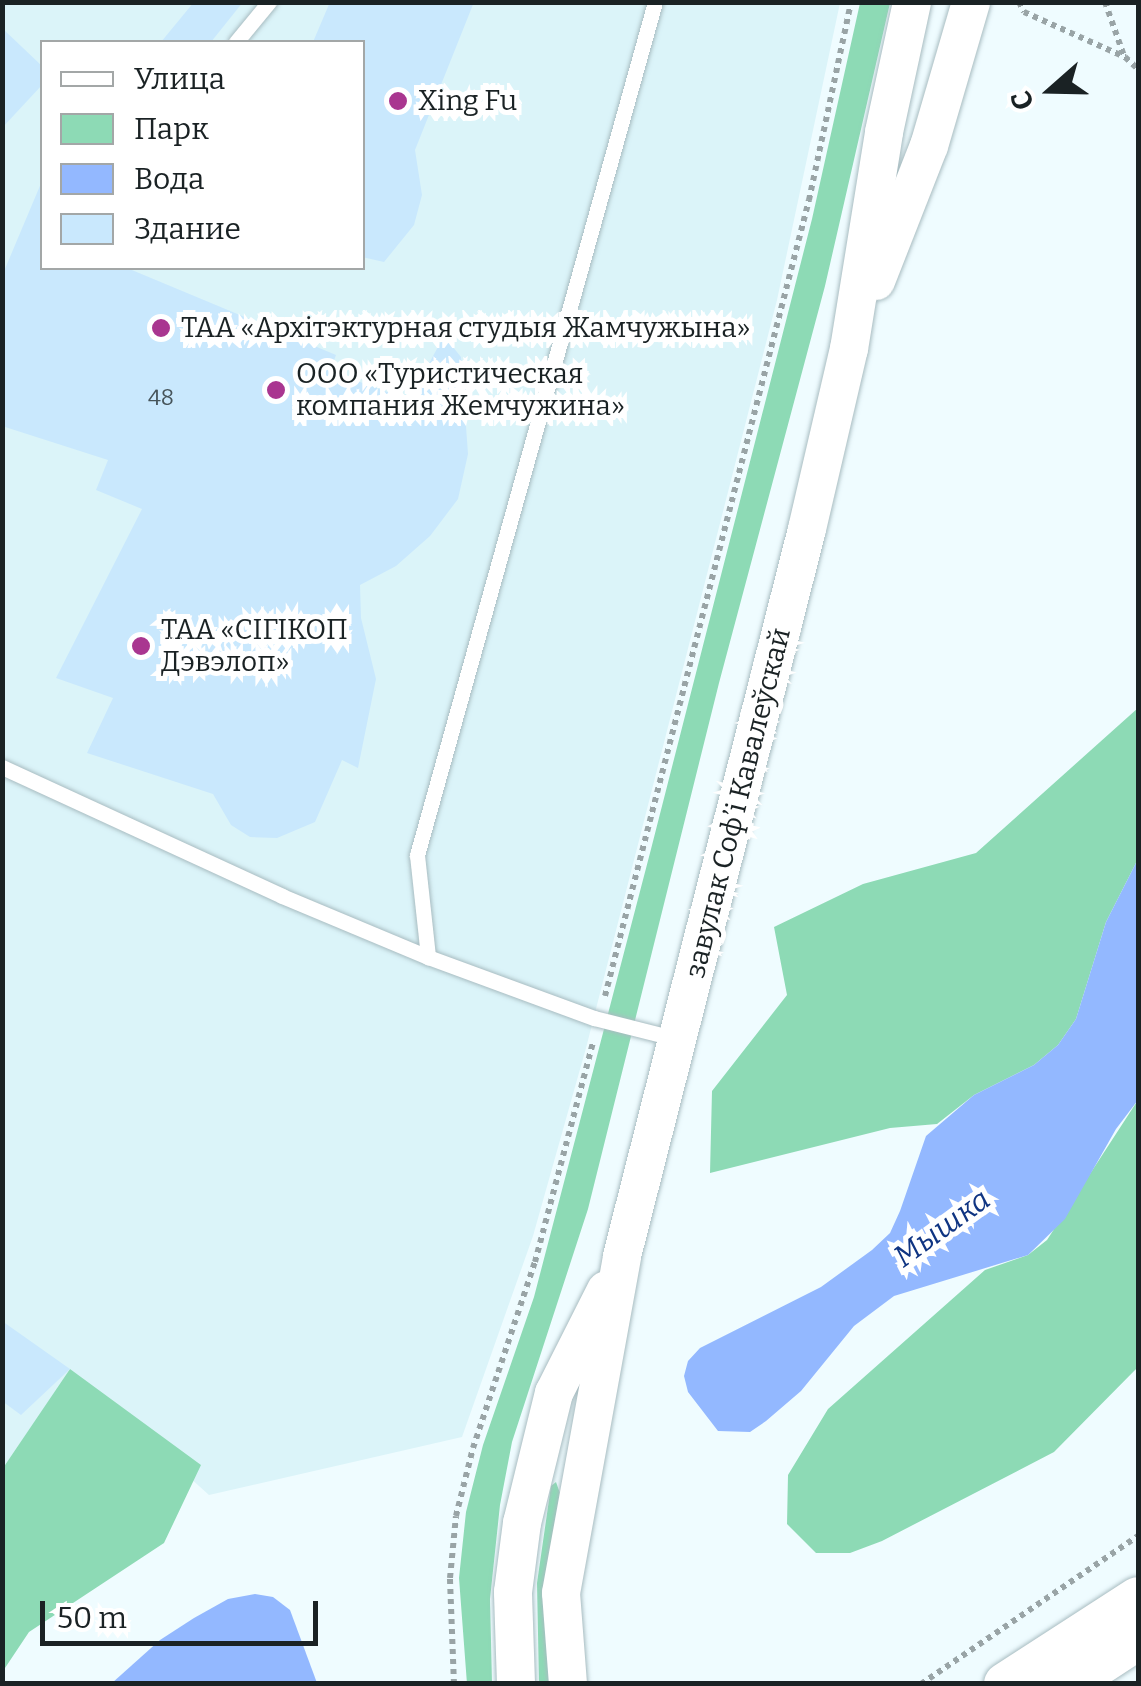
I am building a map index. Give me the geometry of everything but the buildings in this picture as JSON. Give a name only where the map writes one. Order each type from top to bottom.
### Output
[{"type":"main road","points":[[1005,1684],[1138,1598]]},
{"type":"main road","points":[[1068,1684],[1138,1639]]},
{"type":"street","name":"завулак Софʼі Кавалеўскай","points":[[568,1684],[560,1594],[622,1256],[849,349],[884,132],[912,2]]},
{"type":"street","name":"завулак Софʼі Кавалеўскай","points":[[849,349],[930,146],[971,2]]},
{"type":"street","name":"завулак Софʼі Кавалеўскай","points":[[516,1684],[513,1592],[534,1474],[554,1393],[622,1256]]},
{"type":"lane","points":[[238,40],[269,2]]},
{"type":"lane","points":[[428,957],[417,856],[656,2]]},
{"type":"lane","points":[[2,767],[282,896],[428,957],[600,1019],[678,1040]]},
{"type":"path","points":[[454,1684],[450,1578],[456,1516],[473,1448],[535,1262],[600,1019],[809,200],[852,2]]},
{"type":"path","points":[[1020,2],[1024,12],[1124,57],[1138,69]]},
{"type":"path","points":[[1105,2],[1124,57]]},
{"type":"path","points":[[921,1684],[1138,1536]]},
{"type":"shaded area","points":[[3,3],[840,3],[777,300],[586,1048],[533,1236],[462,1437],[209,1495],[70,1370],[3,1468]]},
{"type":"green space","points":[[860,3],[890,3],[825,286],[719,683],[588,1209],[512,1442],[500,1505],[490,1599],[492,1683],[467,1684],[459,1578],[466,1512],[483,1445],[534,1297],[650,853],[812,219]]},
{"type":"green space","points":[[1138,708],[1138,859],[1106,922],[1076,1019],[1058,1045],[1034,1065],[974,1095],[937,1124],[890,1128],[710,1173],[712,1091],[787,995],[774,927],[863,884],[976,853]]},
{"type":"green space","points":[[1138,1100],[1138,1367],[1054,1452],[882,1541],[850,1553],[816,1553],[787,1524],[788,1475],[828,1409],[985,1270],[1028,1255],[1047,1240]]},
{"type":"green space","points":[[70,1369],[201,1465],[164,1543],[29,1632],[3,1671],[3,1468]]},
{"type":"green space","points":[[556,1482],[561,1496],[545,1616],[550,1683],[539,1684],[537,1583],[551,1486]]},
{"type":"water","name":"Мышка","points":[[1138,859],[1138,1100],[1116,1129],[1065,1219],[1028,1255],[894,1296],[854,1326],[801,1391],[766,1421],[750,1432],[718,1431],[688,1392],[684,1376],[688,1361],[700,1348],[821,1287],[890,1233],[926,1136],[974,1095],[1034,1065],[1058,1045],[1076,1019],[1106,922]]},
{"type":"water","points":[[255,1594],[273,1597],[290,1610],[317,1683],[112,1683],[160,1640],[194,1618],[228,1599]]},
{"type":"place","name":"Xing Fu","points":[[398,101]]},
{"type":"place","name":"ТАА «Архітэктурная студыя Жамчужына»","points":[[161,328]]},
{"type":"place","name":"ООО «Туристическая компания Жемчужина»","points":[[276,390]]},
{"type":"place","name":"ТАА «СІГІКОП Дэвэлоп»","points":[[141,646]]}]
